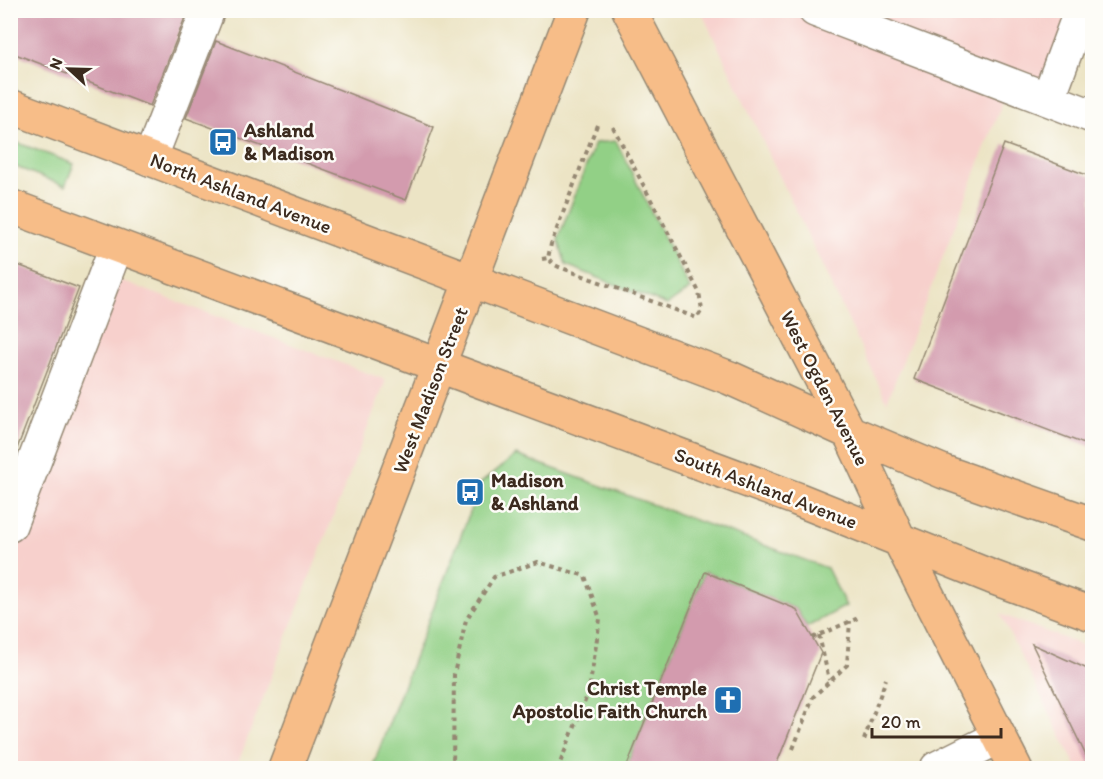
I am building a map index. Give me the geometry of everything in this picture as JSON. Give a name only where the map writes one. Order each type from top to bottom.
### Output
[{"type":"main road","name":"West Madison Street","points":[[285,768],[574,10]]},
{"type":"main road","name":"West Ogden Avenue","points":[[628,10],[849,432],[899,539],[1015,768]]},
{"type":"main road","name":"North Ashland Avenue","points":[[10,106],[471,280]]},
{"type":"main road","points":[[10,206],[437,366]]},
{"type":"main road","points":[[471,280],[730,378],[849,432],[945,471],[1092,524]]},
{"type":"main road","name":"South Ashland Avenue","points":[[437,366],[505,389],[1092,614]]},
{"type":"lane","points":[[150,159],[208,10]]},
{"type":"lane","points":[[815,10],[1092,117]]},
{"type":"lane","points":[[1048,99],[1081,10]]},
{"type":"lane","points":[[10,525],[116,247]]},
{"type":"lane","points":[[937,768],[999,737]]},
{"type":"path","points":[[548,258],[551,244],[597,125]]},
{"type":"path","points":[[548,258],[559,267],[697,318],[702,309],[699,292],[612,125]]},
{"type":"path","points":[[542,259],[548,258]]},
{"type":"path","points":[[453,768],[454,674],[466,620],[494,577],[538,562],[585,576],[600,619],[589,691],[558,768]]},
{"type":"path","points":[[812,638],[858,618]]},
{"type":"path","points":[[793,749],[813,697],[847,666],[850,621]]},
{"type":"path","points":[[819,635],[830,681]]},
{"type":"path","points":[[864,741],[886,679]]},
{"type":"shaded area","points":[[701,11],[1081,11],[1048,99],[1009,85],[887,402]]},
{"type":"shaded area","points":[[106,275],[386,380],[236,768],[11,768],[10,525]]},
{"type":"shaded area","points":[[1000,614],[1092,649],[1092,768],[1077,768]]},
{"type":"green space","points":[[10,140],[74,164],[65,186],[11,165]]},
{"type":"green space","points":[[616,141],[690,289],[667,305],[566,265],[558,239],[595,143]]},
{"type":"green space","points":[[516,455],[827,568],[846,606],[807,627],[796,609],[705,572],[626,768],[372,768],[481,483]]},
{"type":"building","points":[[10,10],[188,10],[150,106],[10,52]]},
{"type":"building","points":[[216,41],[434,127],[406,200],[186,118]]},
{"type":"building","points":[[1004,144],[1092,177],[1092,447],[914,379]]},
{"type":"building","points":[[10,262],[79,288],[13,459],[10,458]]},
{"type":"building","name":"Christ Temple Apostolic Faith Church","points":[[705,572],[796,609],[821,653],[775,768],[626,768]]},
{"type":"building","points":[[1032,644],[1092,671],[1092,768]]},
{"type":"place","name":"Ashland & Madison","points":[[223,142]]},
{"type":"place","name":"Madison & Ashland","points":[[470,492]]},
{"type":"place","name":"Christ Temple Apostolic Faith Church","points":[[728,700]]}]
